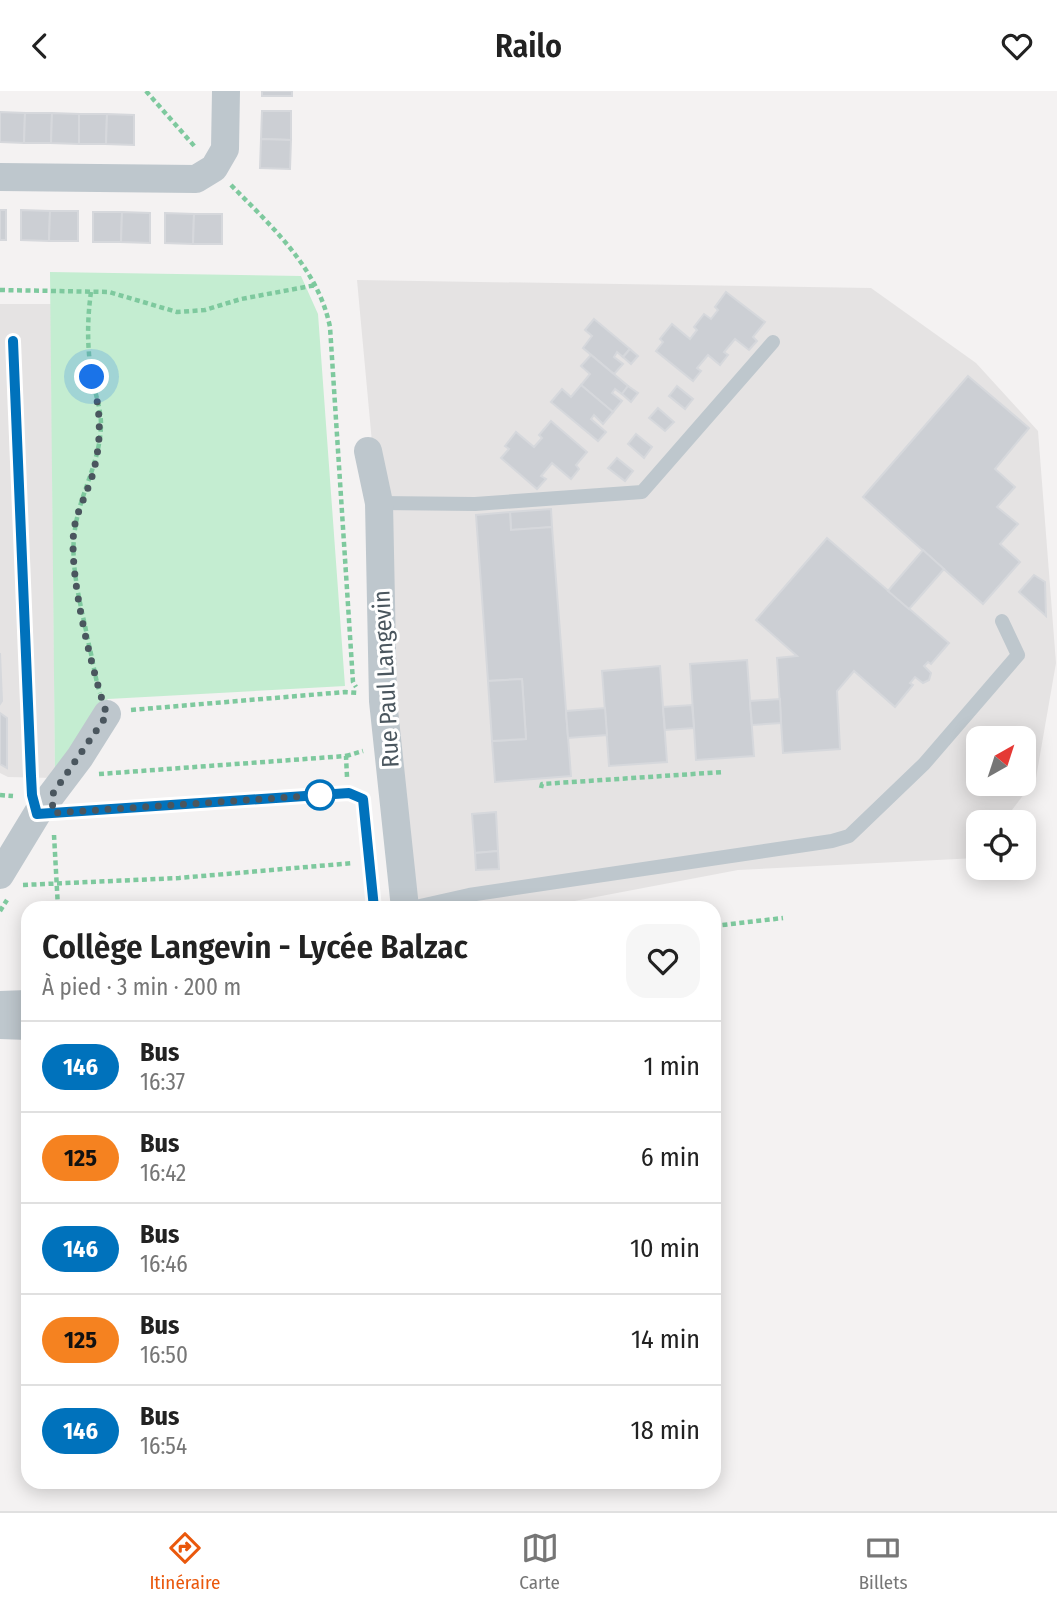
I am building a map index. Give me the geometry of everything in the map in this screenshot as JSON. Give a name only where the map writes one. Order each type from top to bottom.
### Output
[{"type":"street","points":[[0,177],[196,179],[214,169],[225,149],[226,91]]},
{"type":"street","name":"Rue Paul Langevin","points":[[368,451],[379,503],[367,699],[404,901]]},
{"type":"street","points":[[8,880],[45,813],[107,715]]},
{"type":"street","points":[[0,1005],[21,1004]]},
{"type":"street","points":[[0,1025],[21,1026]]},
{"type":"lane","points":[[13,341],[32,795],[45,813],[349,793],[363,799],[373,901]]},
{"type":"lane","points":[[379,503],[475,504],[642,492],[773,342]]},
{"type":"lane","points":[[442,901],[832,841],[849,835],[924,764],[1018,655],[1002,621]]},
{"type":"path","points":[[146,91],[214,169],[292,249],[316,285],[326,310],[330,327],[353,683],[367,699]]},
{"type":"path","points":[[0,291],[108,292],[177,312],[205,310],[241,299],[316,285]]},
{"type":"path","points":[[91,292],[87,317],[89,344],[101,425],[93,474],[75,528],[74,552],[80,603],[98,688],[107,715],[129,710],[367,699]]},
{"type":"path","points":[[80,757],[93,775],[346,756],[363,751],[362,739]]},
{"type":"path","points":[[346,756],[349,793]]},
{"type":"path","points":[[541,788],[542,784],[582,780],[723,772]]},
{"type":"path","points":[[45,813],[58,901]]},
{"type":"path","points":[[8,880],[57,884],[179,878],[356,862],[355,851]]},
{"type":"path","points":[[721,925],[783,918]]},
{"type":"shaded area","points":[[357,280],[871,288],[976,363],[1038,431],[1056,663],[1036,778],[1036,726],[966,726],[966,796],[1022,796],[1012,810],[966,810],[966,859],[738,870],[575,901],[414,901]]},
{"type":"shaded area","points":[[0,304],[51,304],[55,778],[8,777],[0,773]]},
{"type":"green space","points":[[50,272],[301,276],[318,314],[345,686],[108,699],[99,707],[55,778]]},
{"type":"building","points":[[262,91],[292,91],[292,96],[262,96]]},
{"type":"building","points":[[262,111],[291,111],[291,140],[261,139]]},
{"type":"building","points":[[0,112],[25,113],[24,143],[0,142]]},
{"type":"building","points":[[25,113],[52,113],[51,143],[24,143]]},
{"type":"building","points":[[52,113],[79,114],[79,144],[51,143]]},
{"type":"building","points":[[79,114],[107,114],[106,144],[79,144]]},
{"type":"building","points":[[107,114],[134,115],[134,145],[106,144]]},
{"type":"building","points":[[261,139],[291,140],[290,169],[260,168]]},
{"type":"building","points":[[0,210],[6,210],[6,240],[0,240]]},
{"type":"building","points":[[21,210],[50,211],[49,241],[21,240]]},
{"type":"building","points":[[50,211],[78,211],[78,241],[49,241]]},
{"type":"building","points":[[93,212],[122,212],[121,242],[93,242]]},
{"type":"building","points":[[122,212],[150,213],[150,243],[121,242]]},
{"type":"building","points":[[165,213],[194,214],[193,244],[165,243]]},
{"type":"building","points":[[194,214],[222,214],[222,244],[193,244]]},
{"type":"building","points":[[726,292],[765,322],[753,337],[757,341],[749,350],[735,339],[724,352],[728,355],[720,365],[708,355],[697,368],[701,371],[693,381],[656,351],[663,342],[660,339],[672,324],[690,339],[697,330],[694,327],[704,314],[711,319],[718,310],[715,307]]},
{"type":"building","points":[[594,319],[630,349],[623,357],[617,352],[614,357],[623,364],[614,374],[583,348],[592,336],[585,330]]},
{"type":"building","points":[[630,349],[638,356],[631,364],[623,357]]},
{"type":"building","points":[[591,355],[628,386],[622,394],[615,389],[612,393],[622,401],[613,412],[581,385],[590,374],[581,366]]},
{"type":"building","points":[[968,376],[1029,428],[995,469],[1015,487],[997,507],[1018,524],[1000,544],[1020,562],[983,604],[863,497]]},
{"type":"building","points":[[581,385],[613,412],[603,424],[594,415],[591,419],[606,432],[598,441],[551,402],[562,389],[571,397]]},
{"type":"building","points":[[628,386],[638,393],[631,402],[622,394]]},
{"type":"building","points":[[677,386],[693,399],[685,409],[669,396]]},
{"type":"building","points":[[658,408],[674,422],[665,431],[649,418]]},
{"type":"building","points":[[551,421],[587,452],[576,465],[579,469],[571,479],[552,463],[541,476],[546,479],[537,489],[501,458],[509,449],[505,446],[516,432],[534,447],[542,438],[539,435]]},
{"type":"building","points":[[636,434],[652,447],[644,458],[628,444]]},
{"type":"building","points":[[617,458],[633,471],[625,481],[608,468]]},
{"type":"building","points":[[551,509],[552,527],[511,530],[510,512]]},
{"type":"building","points":[[510,512],[511,530],[552,527],[571,776],[495,782],[492,741],[526,739],[522,679],[488,681],[476,515]]},
{"type":"building","points":[[827,538],[949,643],[931,664],[928,662],[924,666],[931,673],[929,680],[923,683],[915,677],[910,683],[913,685],[895,707],[854,671],[837,691],[840,749],[783,753],[777,658],[797,656],[756,620]]},
{"type":"building","points":[[923,550],[944,569],[909,609],[888,591]]},
{"type":"building","points":[[1034,575],[1045,582],[1046,616],[1019,592]]},
{"type":"building","points":[[0,653],[2,701],[0,704]]},
{"type":"building","points":[[747,660],[754,756],[696,760],[690,664]]},
{"type":"building","points":[[660,666],[667,762],[609,766],[602,671]]},
{"type":"building","points":[[522,679],[526,739],[492,741],[488,681]]},
{"type":"building","points":[[780,699],[781,723],[752,725],[750,701]]},
{"type":"building","points":[[692,705],[694,728],[665,730],[663,707]]},
{"type":"building","points":[[605,708],[607,735],[568,738],[566,711]]},
{"type":"building","points":[[0,713],[7,718],[7,768],[0,764]]},
{"type":"building","points":[[496,812],[498,851],[475,853],[472,814]]},
{"type":"building","points":[[498,851],[499,869],[476,870],[475,853]]},
{"type":"bus line","name":"146","points":[[13,341],[31,776],[37,814],[349,793],[363,799],[373,901]]},
{"type":"route","points":[[92,377],[101,425],[93,474],[75,528],[74,552],[80,603],[98,688],[107,715],[52,795],[53,813],[323,795],[320,795]]}]
